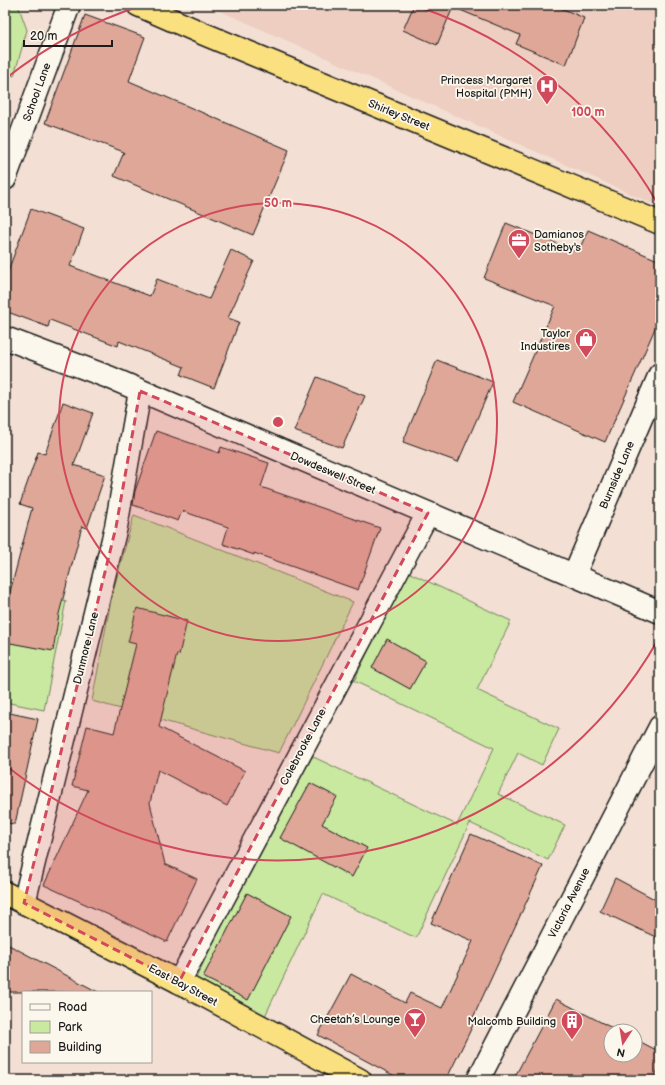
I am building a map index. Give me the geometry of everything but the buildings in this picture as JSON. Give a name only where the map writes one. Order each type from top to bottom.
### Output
[{"type":"highway","name":"Shirley Street","points":[[138,5],[204,34],[660,223]]},
{"type":"highway","name":"East Bay Street","points":[[5,893],[179,982],[360,1080]]},
{"type":"street","name":"School Lane","points":[[5,179],[69,5]]},
{"type":"street","name":"Dowdeswell Street","points":[[5,338],[111,378],[660,612]]},
{"type":"street","name":"Burnside Lane","points":[[574,576],[660,374]]},
{"type":"street","name":"Dunmore Lane","points":[[24,903],[116,527],[140,391]]},
{"type":"street","name":"Colebrooke Lane","points":[[179,982],[428,513]]},
{"type":"street","name":"Victoria Avenue","points":[[478,1080],[660,727]]},
{"type":"highlighted area","points":[[140,391],[428,513],[179,982],[24,903],[116,527]]},
{"type":"shaded area","name":"Princess Margaret Hospital (PMH)","points":[[207,5],[660,5],[660,207]]},
{"type":"green space","points":[[5,5],[18,5],[27,30],[14,76],[5,73]]},
{"type":"green space","points":[[134,515],[353,602],[279,753],[92,701],[112,595]]},
{"type":"green space","points":[[406,571],[511,621],[477,690],[559,729],[542,765],[518,753],[498,794],[565,825],[548,860],[470,823],[416,938],[323,894],[265,1016],[196,978],[305,753],[457,825],[494,748],[354,681]]},
{"type":"green space","points":[[5,581],[66,601],[44,710],[5,702]]},
{"type":"place","name":"Princess Margaret Hospital (PMH)","points":[[547,106]]},
{"type":"place","name":"Damianos Sotheby's","points":[[519,260]]},
{"type":"place","name":"Taylor Industires","points":[[586,358]]},
{"type":"place","name":"Cheetah’s Lounge","points":[[415,1038]]},
{"type":"place","name":"Malcomb Building","points":[[572,1040]]}]
